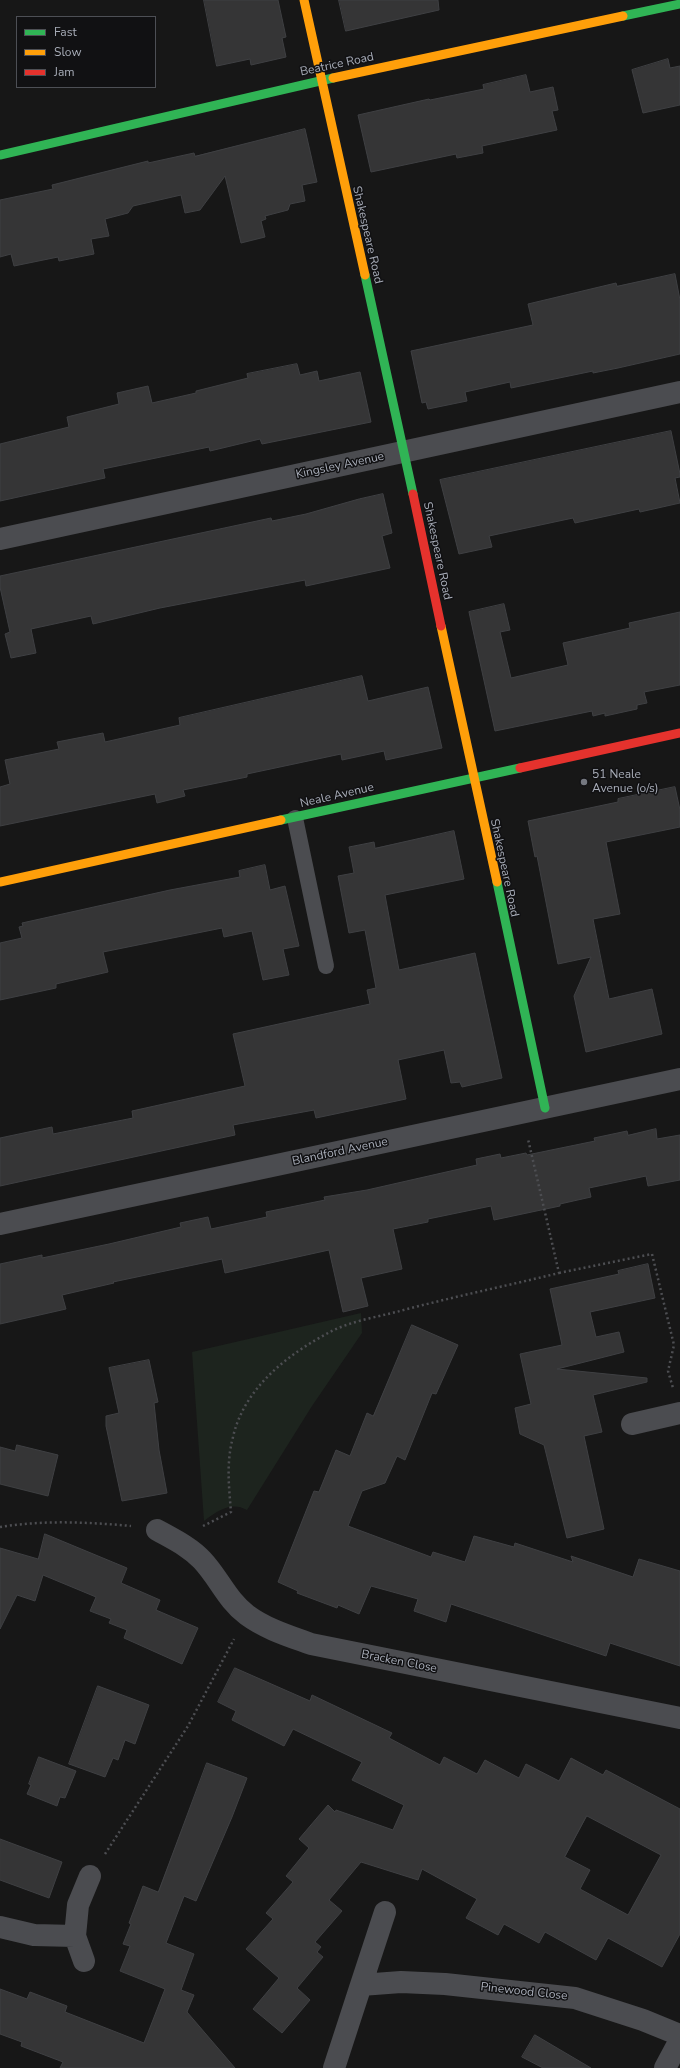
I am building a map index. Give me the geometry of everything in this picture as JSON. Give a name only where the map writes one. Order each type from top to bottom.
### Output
[{"type":"street","name":"Shakespeare Road","points":[[304,0],[404,452],[472,778],[545,1108]]},
{"type":"street","name":"Beatrice Road","points":[[0,155],[321,81],[680,4]]},
{"type":"street","name":"Kingsley Avenue","points":[[0,539],[680,392]]},
{"type":"street","name":"Neale Avenue","points":[[0,882],[680,733]]},
{"type":"street","name":"Blandford Avenue","points":[[0,1224],[680,1079]]},
{"type":"street","points":[[632,1424],[680,1413]]},
{"type":"street","name":"Bracken Close","points":[[157,1530],[187,1547],[203,1561],[228,1597],[247,1615],[276,1632],[311,1644],[680,1718]]},
{"type":"street","points":[[84,1961],[75,1936],[78,1905],[90,1876]]},
{"type":"street","points":[[334,2068],[385,1912]]},
{"type":"street","points":[[0,1927],[34,1935],[75,1936]]},
{"type":"street","name":"Pinewood Close","points":[[361,1985],[401,1982],[438,1984],[575,1998],[644,2020],[680,2035]]},
{"type":"street","points":[[665,2068],[680,2040]]},
{"type":"lane","points":[[295,818],[326,966]]},
{"type":"path","points":[[523,1113],[559,1273]]},
{"type":"path","points":[[197,1529],[231,1512],[228,1463],[233,1436],[243,1413],[259,1385],[281,1363],[332,1331],[365,1320],[559,1273],[652,1254],[674,1344],[668,1371],[680,1413]]},
{"type":"path","points":[[0,1527],[24,1523],[82,1523],[157,1530]]},
{"type":"path","points":[[90,1876],[188,1726],[247,1615]]},
{"type":"shaded area","points":[[361,1313],[362,1333],[312,1406],[247,1510],[241,1507],[224,1508],[204,1521],[192,1352]]},
{"type":"building","points":[[204,0],[278,0],[286,37],[282,38],[286,57],[251,65],[250,59],[217,66]]},
{"type":"building","points":[[339,0],[438,0],[439,10],[346,31]]},
{"type":"building","points":[[668,59],[670,68],[680,66],[680,105],[643,113],[632,70]]},
{"type":"building","points":[[526,75],[530,92],[553,87],[558,110],[552,111],[557,130],[482,146],[483,153],[457,158],[456,154],[371,172],[358,115],[429,99],[484,89],[483,85]]},
{"type":"building","points":[[305,129],[317,182],[302,185],[305,201],[290,204],[288,210],[265,216],[266,219],[261,221],[265,237],[241,243],[225,176],[200,210],[185,213],[181,195],[133,206],[128,213],[105,219],[109,236],[91,239],[94,254],[59,261],[58,257],[14,266],[11,254],[0,257],[0,200],[53,189],[52,185],[148,161],[148,163],[194,153],[195,156]]},
{"type":"building","points":[[675,274],[680,300],[680,354],[618,368],[593,373],[593,371],[511,388],[510,382],[465,392],[467,401],[428,409],[426,402],[422,403],[411,351],[533,325],[528,304],[616,283],[617,286]]},
{"type":"building","points":[[297,364],[300,375],[317,371],[319,381],[360,372],[371,422],[262,444],[260,439],[210,451],[209,447],[103,469],[105,478],[0,501],[0,444],[69,427],[67,417],[119,404],[117,393],[148,386],[152,403],[196,393],[196,391],[248,378],[247,374]]},
{"type":"building","points":[[671,431],[680,474],[680,477],[675,478],[680,503],[640,512],[639,509],[575,523],[573,518],[489,536],[492,547],[459,554],[440,480]]},
{"type":"building","points":[[383,494],[392,533],[382,536],[390,568],[306,586],[305,580],[160,608],[93,624],[91,616],[31,629],[36,653],[11,658],[5,634],[10,632],[0,587],[0,576],[271,518],[272,521],[306,514]]},
{"type":"building","points":[[504,604],[510,630],[500,632],[511,678],[568,665],[563,643],[630,628],[629,623],[680,612],[680,685],[644,692],[647,703],[637,705],[637,709],[605,716],[605,713],[593,716],[592,711],[495,731],[469,612]]},
{"type":"building","points":[[362,676],[368,701],[428,687],[442,748],[386,760],[384,751],[342,760],[341,754],[247,774],[247,777],[183,790],[185,796],[157,803],[155,794],[0,826],[0,787],[10,784],[5,760],[59,749],[57,742],[103,733],[105,742],[180,725],[179,718]]},
{"type":"building","points":[[675,787],[680,810],[680,827],[606,842],[620,914],[593,919],[609,999],[652,989],[662,1034],[586,1052],[574,996],[591,957],[558,964],[537,856],[535,857],[528,821],[618,802],[618,799]]},
{"type":"building","points":[[454,831],[464,879],[385,895],[399,970],[475,953],[502,1078],[462,1087],[460,1082],[451,1083],[444,1050],[398,1060],[406,1099],[316,1118],[314,1110],[233,1125],[235,1135],[0,1186],[0,1138],[52,1127],[53,1134],[133,1118],[132,1111],[245,1086],[233,1034],[370,1004],[367,990],[376,988],[365,930],[349,933],[338,876],[354,873],[349,847],[374,842],[375,848]]},
{"type":"building","points":[[265,865],[270,890],[285,886],[299,946],[283,949],[289,975],[263,980],[252,931],[224,937],[222,928],[103,952],[108,972],[56,984],[56,988],[0,1000],[0,943],[22,938],[19,927],[23,926],[22,923],[170,890],[240,877],[239,871]]},
{"type":"building","points":[[656,1129],[657,1139],[680,1135],[680,1180],[648,1186],[646,1176],[589,1188],[591,1197],[560,1204],[560,1206],[494,1220],[491,1206],[428,1219],[428,1222],[393,1229],[402,1269],[361,1278],[368,1306],[343,1312],[329,1250],[225,1273],[222,1259],[113,1282],[114,1283],[62,1295],[66,1309],[0,1324],[0,1264],[42,1255],[42,1258],[109,1244],[181,1227],[180,1223],[208,1217],[211,1229],[267,1217],[266,1212],[325,1200],[324,1197],[367,1190],[477,1165],[476,1159],[500,1154],[501,1158],[526,1153],[527,1155],[595,1141],[594,1138],[627,1131],[628,1135]]},
{"type":"building","points":[[648,1264],[655,1298],[590,1312],[596,1337],[619,1332],[624,1352],[557,1369],[647,1378],[647,1382],[593,1395],[602,1432],[584,1436],[604,1529],[567,1538],[544,1445],[520,1434],[515,1408],[531,1404],[520,1354],[562,1345],[550,1289],[619,1274],[618,1271]]},
{"type":"building","points":[[412,1325],[458,1345],[436,1394],[432,1393],[405,1460],[397,1456],[385,1483],[362,1491],[348,1526],[431,1557],[433,1552],[465,1562],[474,1536],[514,1547],[515,1543],[573,1562],[571,1556],[633,1577],[639,1559],[680,1571],[680,1666],[610,1643],[606,1656],[451,1604],[446,1622],[414,1611],[418,1599],[371,1586],[359,1614],[338,1605],[337,1608],[297,1593],[298,1591],[278,1582],[314,1491],[319,1492],[336,1450],[350,1456],[367,1413],[373,1416]]},
{"type":"building","points":[[149,1360],[158,1402],[154,1403],[159,1450],[167,1493],[122,1501],[106,1426],[106,1416],[119,1413],[109,1368]]},
{"type":"building","points":[[17,1445],[58,1455],[48,1496],[0,1484],[0,1447],[15,1451]]},
{"type":"building","points":[[45,1534],[127,1568],[121,1583],[160,1600],[156,1610],[198,1628],[182,1664],[124,1638],[127,1630],[109,1623],[111,1619],[90,1611],[96,1597],[43,1575],[35,1601],[17,1595],[0,1629],[0,1548],[38,1559]]},
{"type":"building","points":[[235,1668],[310,1701],[312,1695],[392,1733],[389,1738],[440,1765],[444,1757],[477,1774],[485,1760],[519,1778],[526,1764],[559,1781],[571,1758],[603,1775],[606,1770],[680,1809],[680,1934],[662,1967],[608,1938],[596,1960],[545,1932],[539,1943],[504,1924],[498,1935],[466,1918],[477,1899],[422,1869],[418,1880],[361,1862],[329,1900],[342,1911],[315,1942],[321,1947],[317,1952],[323,1957],[297,1988],[310,2000],[282,2033],[253,2009],[279,1978],[246,1949],[273,1919],[266,1913],[293,1882],[286,1876],[309,1848],[299,1839],[328,1805],[335,1812],[336,1810],[393,1830],[404,1805],[352,1780],[362,1762],[293,1729],[284,1746],[232,1720],[236,1711],[218,1702]],"holes":[[[587,1816],[661,1855],[628,1915],[580,1889],[590,1870],[565,1857]]]},
{"type":"building","points":[[98,1686],[149,1705],[135,1744],[125,1740],[118,1760],[113,1758],[105,1777],[69,1764]]},
{"type":"building","points":[[39,1757],[76,1771],[65,1798],[60,1797],[57,1806],[27,1794]]},
{"type":"building","points":[[207,1763],[247,1778],[196,1901],[184,1896],[166,1943],[194,1954],[181,1990],[194,1995],[187,2012],[235,2068],[60,2068],[63,2062],[21,2046],[22,2042],[0,2034],[0,1989],[27,1999],[30,1992],[67,2006],[65,2012],[144,2043],[165,1989],[120,1971],[130,1946],[123,1944],[143,1886],[158,1892]]},
{"type":"building","points":[[0,1839],[62,1862],[49,1898],[0,1880]]},
{"type":"building","points":[[535,2035],[591,2068],[543,2068],[522,2057]]},
{"type":"traffic: fast","points":[[623,16],[680,4]]},
{"type":"traffic: fast","points":[[0,155],[333,78]]},
{"type":"traffic: fast","points":[[365,275],[413,494]]},
{"type":"traffic: fast","points":[[281,820],[520,768]]},
{"type":"traffic: fast","points":[[497,882],[545,1108]]},
{"type":"traffic: slow","points":[[304,0],[365,275]]},
{"type":"traffic: slow","points":[[333,78],[623,16]]},
{"type":"traffic: slow","points":[[441,626],[497,882]]},
{"type":"traffic: slow","points":[[0,882],[281,820]]},
{"type":"traffic: jam","points":[[413,494],[441,626]]},
{"type":"traffic: jam","points":[[520,768],[680,733]]},
{"type":"place","name":"51 Neale Avenue (o/s)","points":[[584,782]]}]
